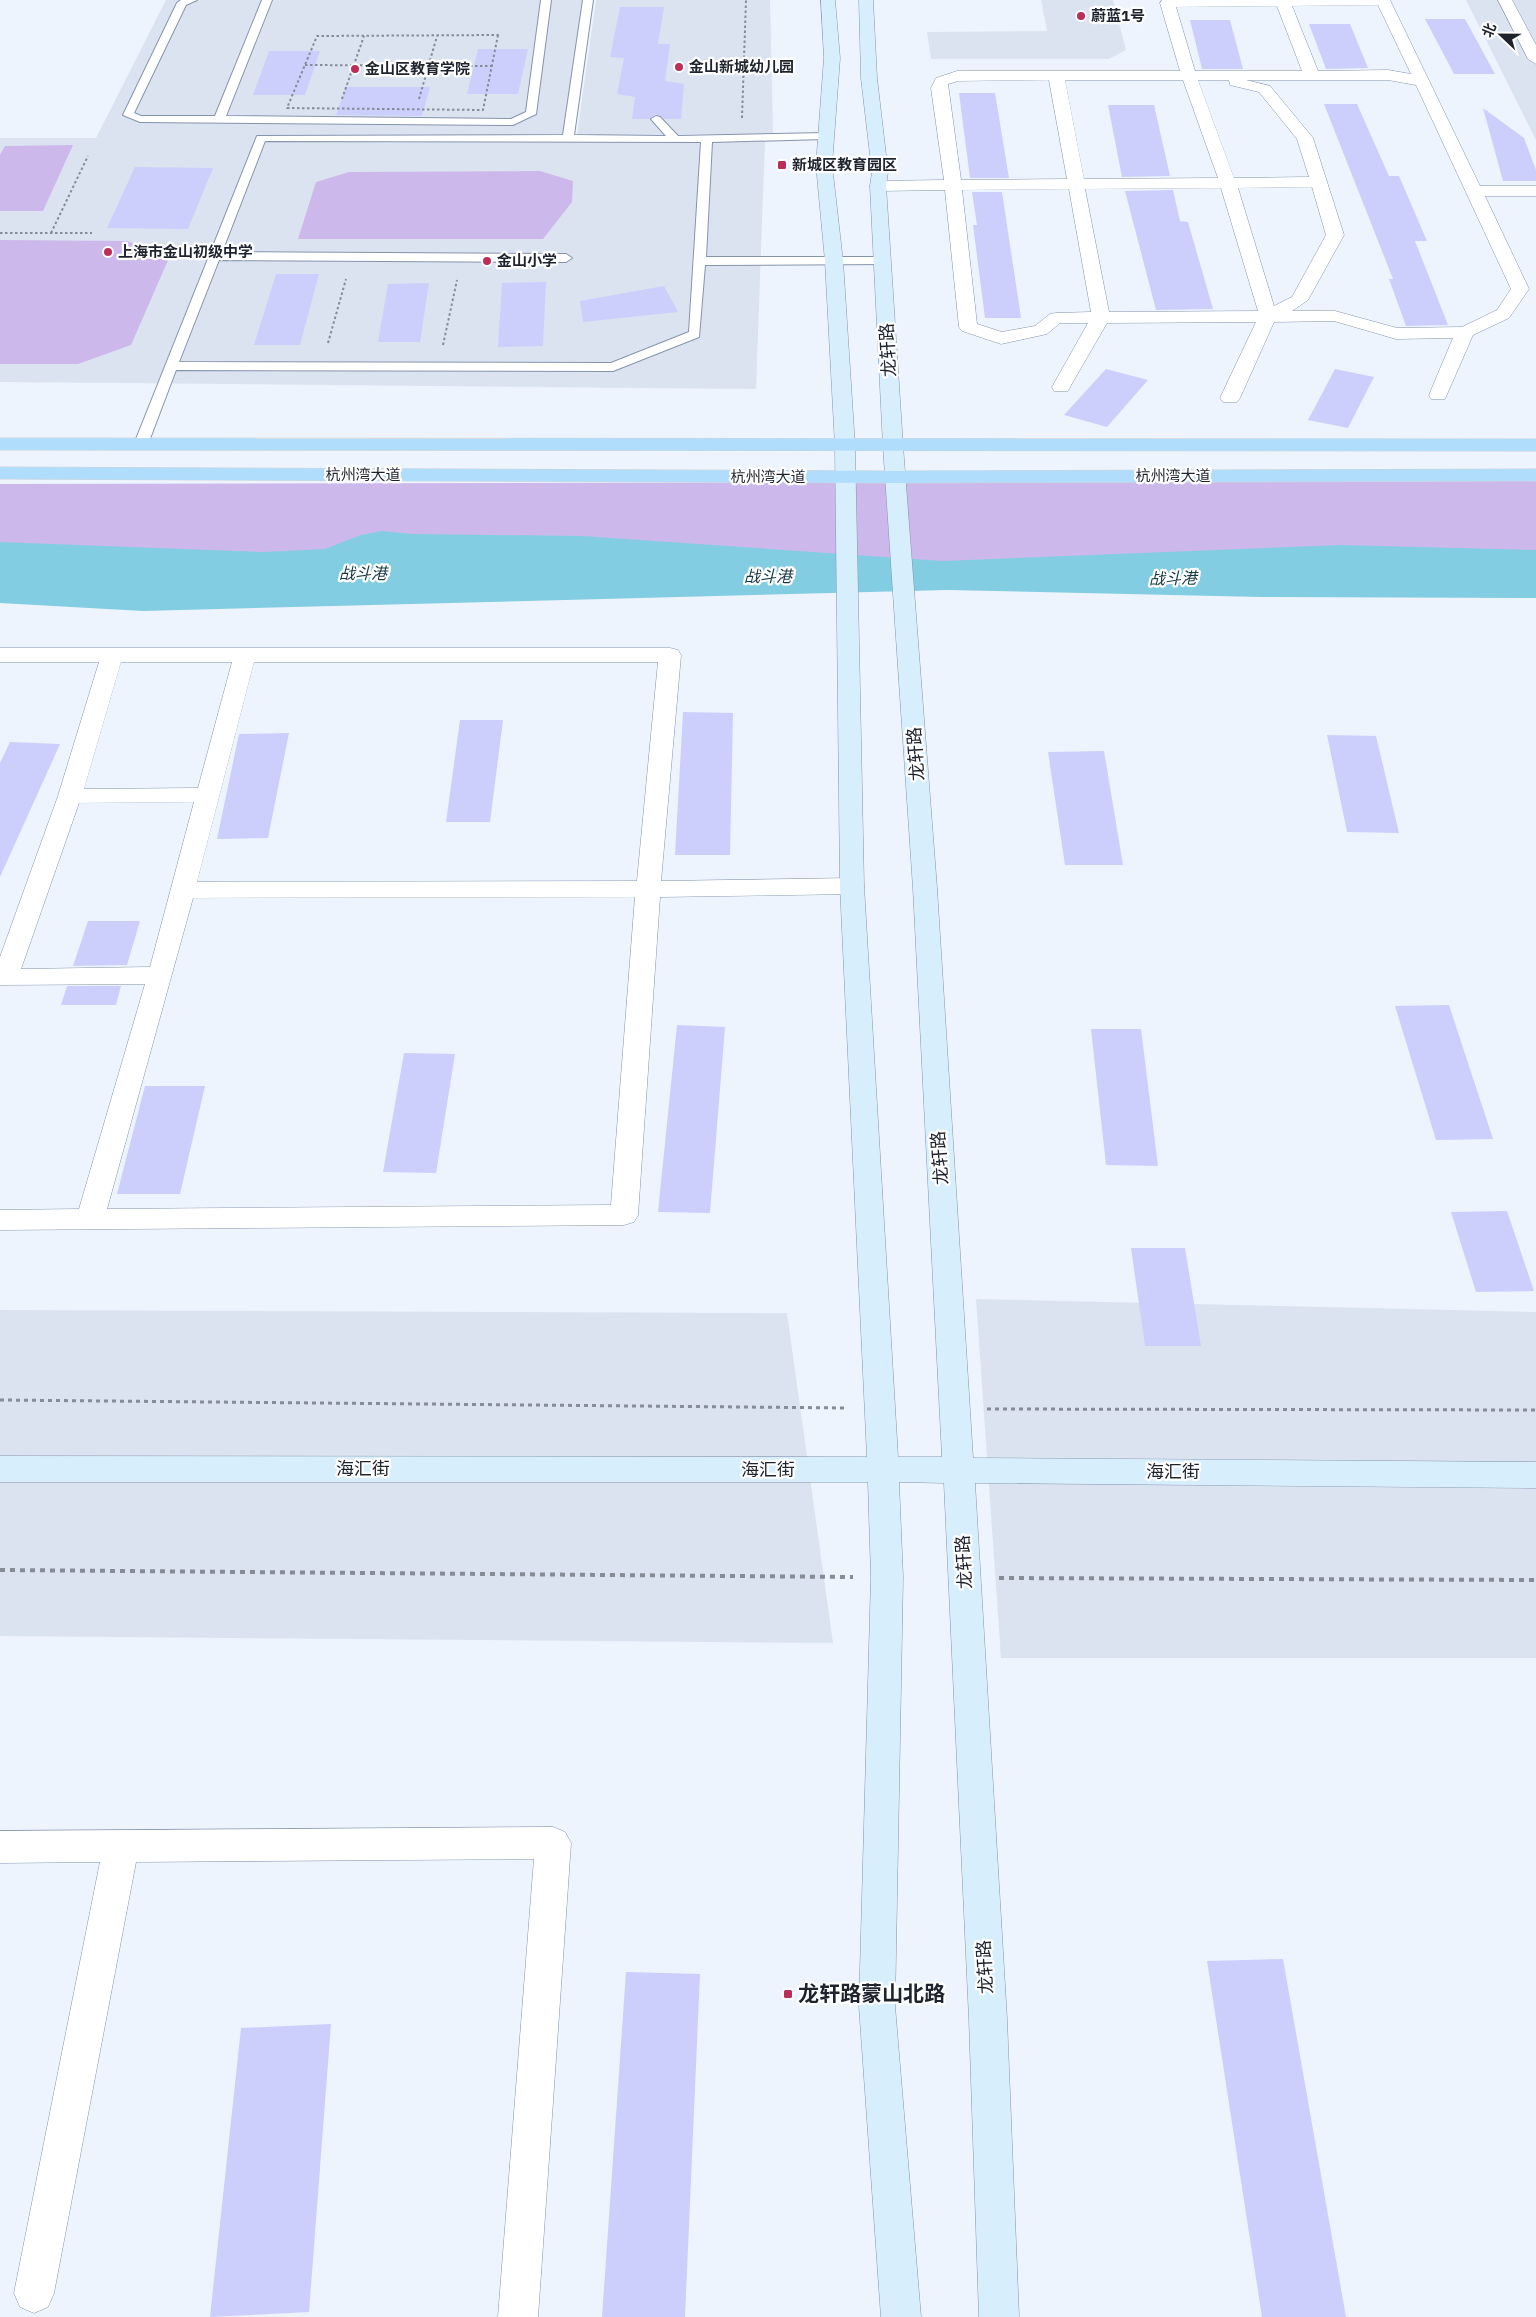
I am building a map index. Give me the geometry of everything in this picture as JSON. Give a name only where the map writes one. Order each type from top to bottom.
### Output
[{"type":"main road","name":"杭州湾大道","points":[[0,444],[1536,445]]},
{"type":"main road","name":"杭州湾大道","points":[[0,473],[845,477],[1536,475]]},
{"type":"street","points":[[828,0],[832,58],[824,164],[834,261],[845,446],[852,886],[881,1408],[887,1577],[877,2006],[902,2317]]},
{"type":"street","name":"龙轩路","points":[[866,0],[869,78],[880,172],[878,186],[884,261],[893,446],[925,888],[966,1578],[987,2000],[999,2317]]},
{"type":"street","points":[[1505,0],[1536,59]]},
{"type":"street","points":[[1283,2],[1312,76]]},
{"type":"street","points":[[1268,316],[1228,183],[1189,76],[1168,3],[1383,2],[1422,81],[1520,289],[1503,314],[1465,332],[1396,334],[1335,316],[1056,318],[1041,330],[1001,338],[968,327],[953,185],[938,88],[941,81],[957,76],[1189,76],[1212,76],[1312,76],[1388,75],[1422,81]]},
{"type":"street","points":[[1056,76],[1101,317],[1061,388]]},
{"type":"street","points":[[1212,76],[1264,89],[1304,138],[1335,235],[1299,300],[1268,316],[1230,398]]},
{"type":"street","points":[[878,186],[1318,182]]},
{"type":"street","points":[[1474,191],[1536,191]]},
{"type":"street","points":[[1438,395],[1465,332]]},
{"type":"street","points":[[0,655],[670,654],[648,889],[624,1215],[0,1220]]},
{"type":"street","points":[[112,655],[70,796],[2,985],[160,975]]},
{"type":"street","points":[[90,1220],[160,975],[245,655]]},
{"type":"street","points":[[70,796],[208,794]]},
{"type":"street","points":[[183,890],[648,889],[852,886]]},
{"type":"street","name":"海汇街","points":[[0,1469],[959,1470],[1536,1475]]},
{"type":"street","points":[[0,1847],[553,1843],[518,2317]]},
{"type":"street","points":[[34,2293],[120,1846]]},
{"type":"lane","points":[[192,0],[182,3],[128,115],[140,119],[514,122],[531,114],[546,0]]},
{"type":"lane","points":[[219,120],[267,0]]},
{"type":"lane","points":[[568,139],[588,0]]},
{"type":"lane","points":[[656,119],[675,139]]},
{"type":"lane","points":[[141,444],[262,138],[706,139],[825,136]]},
{"type":"lane","points":[[172,366],[613,367],[695,334],[706,139]]},
{"type":"lane","points":[[215,256],[566,258]]},
{"type":"lane","points":[[698,261],[884,261]]},
{"type":"path","points":[[741,126],[746,0]]},
{"type":"path","points":[[498,35],[484,110],[287,108],[317,36],[364,36],[498,35]]},
{"type":"path","points":[[339,109],[364,36]]},
{"type":"path","points":[[416,110],[438,36]]},
{"type":"path","points":[[305,65],[492,66]]},
{"type":"path","points":[[51,233],[88,156]]},
{"type":"path","points":[[0,233],[92,233]]},
{"type":"path","points":[[328,343],[353,257]]},
{"type":"path","points":[[443,345],[461,257]]},
{"type":"path","points":[[0,1400],[881,1408]]},
{"type":"path","points":[[955,1409],[1536,1410]]},
{"type":"path","points":[[0,1570],[887,1577]]},
{"type":"path","points":[[966,1578],[1536,1580]]},
{"type":"shaded area","points":[[166,0],[588,0],[568,138],[765,139],[756,389],[0,382],[0,138],[96,138]]},
{"type":"shaded area","name":"金山新城幼儿园","points":[[596,0],[770,0],[773,134],[577,135]]},
{"type":"shaded area","name":"蔚蓝1号","points":[[1041,0],[1113,0],[1126,50],[1109,59],[931,59],[927,32],[1047,31]]},
{"type":"shaded area","points":[[1466,0],[1536,0],[1536,140]]},
{"type":"shaded area","points":[[73,145],[43,211],[0,211],[0,155],[5,146]]},
{"type":"shaded area","points":[[540,171],[573,181],[572,202],[543,239],[298,239],[316,182],[349,172]]},
{"type":"shaded area","points":[[0,240],[127,241],[169,258],[131,345],[78,364],[0,364]]},
{"type":"shaded area","points":[[1536,481],[1536,556],[941,567],[0,549],[0,484]]},
{"type":"shaded area","points":[[976,1299],[1536,1312],[1536,1658],[1001,1658]]},
{"type":"shaded area","points":[[0,1310],[787,1313],[833,1643],[0,1636]]},
{"type":"water","name":"战斗港","points":[[381,531],[413,534],[582,536],[943,561],[1341,545],[1536,550],[1536,598],[1261,597],[947,590],[143,611],[0,603],[0,542],[263,552],[325,549],[361,535]]},
{"type":"building","points":[[620,7],[664,7],[658,44],[670,44],[665,81],[684,84],[681,119],[664,119],[656,114],[649,119],[632,119],[635,97],[617,94],[624,58],[610,57]]},
{"type":"building","points":[[1425,19],[1465,19],[1495,74],[1454,74]]},
{"type":"building","points":[[1190,20],[1230,20],[1243,69],[1202,69]]},
{"type":"building","points":[[1309,24],[1350,24],[1368,68],[1326,69]]},
{"type":"building","points":[[478,49],[528,49],[518,94],[467,94]]},
{"type":"building","points":[[269,51],[320,51],[305,95],[253,95]]},
{"type":"building","points":[[346,87],[430,87],[422,116],[336,115]]},
{"type":"building","points":[[959,93],[995,93],[1009,178],[970,178]]},
{"type":"building","points":[[1324,104],[1357,104],[1389,176],[1399,176],[1427,241],[1415,241],[1448,325],[1406,326],[1389,279],[1393,279]]},
{"type":"building","points":[[1108,105],[1154,105],[1170,176],[1122,177]]},
{"type":"building","points":[[1483,108],[1524,138],[1536,170],[1536,181],[1503,181]]},
{"type":"building","points":[[135,167],[213,168],[188,229],[107,228]]},
{"type":"building","points":[[1173,190],[1180,221],[1188,222],[1213,309],[1156,310],[1125,191]]},
{"type":"building","points":[[972,192],[1002,192],[1021,318],[985,318],[973,225],[977,225]]},
{"type":"building","points":[[276,274],[319,274],[300,345],[254,345]]},
{"type":"building","points":[[546,282],[543,346],[498,347],[502,283]]},
{"type":"building","points":[[429,283],[420,342],[378,342],[388,284]]},
{"type":"building","points":[[664,286],[678,312],[583,322],[580,301]]},
{"type":"building","points":[[1106,369],[1148,380],[1107,427],[1064,415]]},
{"type":"building","points":[[1335,369],[1374,377],[1348,428],[1308,420]]},
{"type":"building","points":[[683,712],[733,713],[730,855],[675,855]]},
{"type":"building","points":[[460,720],[503,720],[490,822],[446,822]]},
{"type":"building","points":[[289,733],[268,838],[217,839],[239,734]]},
{"type":"building","points":[[1327,735],[1376,736],[1399,833],[1347,832]]},
{"type":"building","points":[[10,742],[60,744],[0,877],[0,763]]},
{"type":"building","points":[[1104,751],[1123,865],[1065,865],[1048,752]]},
{"type":"building","points":[[88,921],[140,921],[127,965],[73,966]]},
{"type":"building","points":[[67,986],[121,986],[116,1005],[61,1005]]},
{"type":"building","points":[[1449,1005],[1493,1139],[1436,1140],[1395,1006]]},
{"type":"building","points":[[677,1025],[725,1027],[710,1213],[658,1212]]},
{"type":"building","points":[[1091,1029],[1141,1029],[1158,1166],[1106,1165]]},
{"type":"building","points":[[404,1053],[455,1054],[436,1173],[383,1172]]},
{"type":"building","points":[[145,1086],[205,1086],[180,1194],[117,1194]]},
{"type":"building","points":[[1507,1211],[1534,1291],[1476,1292],[1451,1212]]},
{"type":"building","points":[[1131,1248],[1185,1248],[1201,1346],[1145,1346]]},
{"type":"building","points":[[1283,1959],[1346,2317],[1262,2317],[1207,1961]]},
{"type":"building","points":[[626,1972],[700,1974],[685,2317],[602,2317]]},
{"type":"building","points":[[331,2024],[309,2312],[210,2317],[241,2028]]},
{"type":"place","name":"蔚蓝1号","points":[[1081,16]]},
{"type":"place","name":"金山新城幼儿园","points":[[679,67]]},
{"type":"place","name":"金山区教育学院","points":[[355,69]]},
{"type":"place","name":"新城区教育园区","points":[[782,165]]},
{"type":"place","name":"上海市金山初级中学","points":[[108,252]]},
{"type":"place","name":"金山小学","points":[[487,261]]},
{"type":"place","name":"龙轩路蒙山北路","points":[[788,1994]]}]
